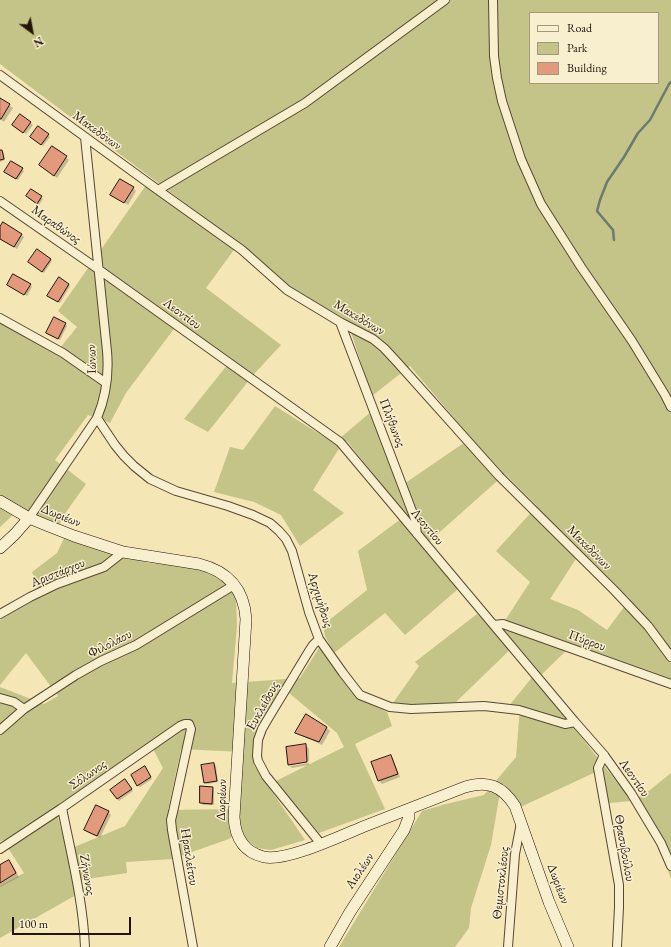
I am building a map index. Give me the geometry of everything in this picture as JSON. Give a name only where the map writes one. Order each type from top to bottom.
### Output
[{"type":"street","points":[[158,190],[305,103],[444,0]]},
{"type":"street","points":[[492,0],[494,56],[502,101],[522,159],[541,204],[581,267],[632,341],[671,407]]},
{"type":"street","name":"Μακεδόνων","points":[[0,75],[242,250],[287,290],[340,322],[374,339],[389,352],[499,476],[614,590],[648,626],[671,657]]},
{"type":"street","name":"Ιώνων","points":[[0,548],[29,518],[97,418],[102,404],[108,362],[85,137]]},
{"type":"street","name":"Μαραθώνος","points":[[0,201],[98,269]]},
{"type":"street","name":"Λεοντίου","points":[[98,269],[340,442],[604,755],[631,793],[661,842],[671,866]]},
{"type":"street","points":[[0,318],[63,353],[106,382]]},
{"type":"street","name":"Πλήθωνος","points":[[340,322],[415,519],[417,534]]},
{"type":"street","name":"Αρχιμήδους","points":[[97,418],[128,461],[150,479],[176,491],[253,515],[270,523],[279,531],[292,551],[309,612],[319,639],[360,694],[390,707],[411,709],[484,706],[519,710],[565,724],[575,722]]},
{"type":"street","name":"Δωριέων","points":[[0,501],[29,518],[74,536],[123,552],[207,566],[223,573],[234,585],[243,601],[246,619],[234,817],[235,830],[240,840],[254,854],[265,857],[278,857],[286,855],[320,844],[465,787],[484,784],[497,788],[507,796],[515,806],[549,902],[568,947]]},
{"type":"street","name":"Αριστάρχου","points":[[0,614],[57,584],[104,567],[123,552]]},
{"type":"street","name":"Φιλολάου","points":[[0,730],[24,709],[76,675],[136,645],[234,585]]},
{"type":"street","name":"Πύρρου","points":[[494,625],[503,624],[671,684]]},
{"type":"street","name":"Ευκλείδους","points":[[319,639],[309,651],[269,717],[259,736],[257,749],[258,761],[263,770],[320,844]]},
{"type":"street","points":[[0,698],[14,702],[24,709]]},
{"type":"street","name":"Σόλωνος","points":[[0,848],[62,808],[180,726],[189,724]]},
{"type":"street","name":"Ηρακλείτου","points":[[189,724],[191,729],[171,824],[193,947]]},
{"type":"street","name":"Θρασυβούλου","points":[[604,755],[598,768],[619,885],[617,947]]},
{"type":"street","name":"Ζήνωνος","points":[[62,808],[76,877],[83,920],[85,947]]},
{"type":"street","name":"Αιολέων","points":[[330,947],[350,912],[404,830],[409,817],[409,809]]},
{"type":"street","name":"Θεμιστοκλέους","points":[[508,947],[515,854],[521,822]]},
{"type":"green space","points":[[0,0],[671,0],[671,682],[571,646],[536,680],[632,801],[609,803],[600,770],[512,811],[500,792],[491,845],[471,908],[469,928],[455,947],[339,947],[422,811],[484,795],[516,757],[520,708],[508,707],[538,670],[516,644],[456,702],[422,705],[393,703],[419,666],[415,662],[477,614],[494,629],[506,619],[530,582],[496,551],[537,506],[505,474],[423,547],[458,589],[405,635],[385,613],[334,653],[325,636],[323,625],[367,590],[358,551],[406,515],[347,441],[340,447],[313,490],[344,513],[300,546],[281,515],[254,502],[214,492],[230,447],[243,450],[275,406],[334,443],[372,411],[401,486],[471,438],[410,366],[372,396],[347,320],[292,289],[239,243],[206,288],[281,345],[254,374],[208,432],[184,419],[232,359],[179,322],[126,393],[110,423],[88,415],[55,460],[86,484],[64,515],[57,530],[15,513],[0,527],[0,321],[56,353],[77,327],[58,311],[149,181],[226,234],[0,64]],"holes":[[[581,551],[630,599],[607,630],[578,610],[550,599]]]},
{"type":"green space","points":[[66,534],[149,563],[198,566],[222,577],[236,598],[237,626],[232,683],[300,678],[319,648],[323,647],[350,687],[364,701],[387,712],[392,726],[355,744],[385,809],[319,833],[276,781],[344,747],[337,733],[283,688],[256,738],[254,765],[305,840],[271,850],[257,848],[239,832],[229,839],[172,859],[126,862],[127,873],[74,881],[76,895],[0,938],[0,886],[24,873],[3,840],[0,842],[0,687],[44,704],[58,696],[26,653],[0,685],[0,620],[17,608],[41,596],[32,572],[57,553]],"holes":[[[150,743],[163,768],[125,826],[67,850],[55,807]],[[181,749],[242,752],[240,809],[168,810]]]},
{"type":"green space","points":[[671,773],[671,879],[658,843],[632,801],[650,790]]},
{"type":"building","points":[[0,98],[10,104],[1,119],[0,119]]},
{"type":"building","points":[[20,114],[31,122],[23,133],[12,125]]},
{"type":"building","points":[[38,126],[49,134],[41,145],[30,137]]},
{"type":"building","points":[[52,146],[67,156],[54,176],[39,165]]},
{"type":"building","points":[[0,150],[2,150],[4,159],[0,160]]},
{"type":"building","points":[[11,161],[23,168],[16,179],[4,172]]},
{"type":"building","points":[[120,179],[134,187],[124,203],[110,195]]},
{"type":"building","points":[[31,189],[42,196],[37,204],[26,196]]},
{"type":"building","points":[[3,222],[22,234],[14,247],[0,239],[0,227]]},
{"type":"building","points":[[37,249],[51,259],[42,272],[28,262]]},
{"type":"building","points":[[13,274],[31,284],[24,295],[7,285]]},
{"type":"building","points":[[59,277],[69,284],[58,302],[47,296]]},
{"type":"building","points":[[54,317],[66,323],[58,339],[46,333]]},
{"type":"building","points":[[306,714],[327,727],[319,742],[295,733]]},
{"type":"building","points":[[306,744],[307,762],[288,765],[286,747]]},
{"type":"building","points":[[391,755],[398,774],[378,781],[371,762]]},
{"type":"building","points":[[214,763],[217,781],[204,783],[201,765]]},
{"type":"building","points":[[145,766],[151,777],[137,786],[131,775]]},
{"type":"building","points":[[125,779],[132,789],[117,799],[110,790]]},
{"type":"building","points":[[200,786],[213,787],[212,804],[200,803]]},
{"type":"building","points":[[96,805],[109,811],[97,836],[84,830]]},
{"type":"building","points":[[9,860],[16,873],[0,883],[0,865]]},
{"type":"waterway","points":[[614,240],[613,230],[597,211],[600,200],[607,182],[638,133],[650,120],[671,82]]}]
